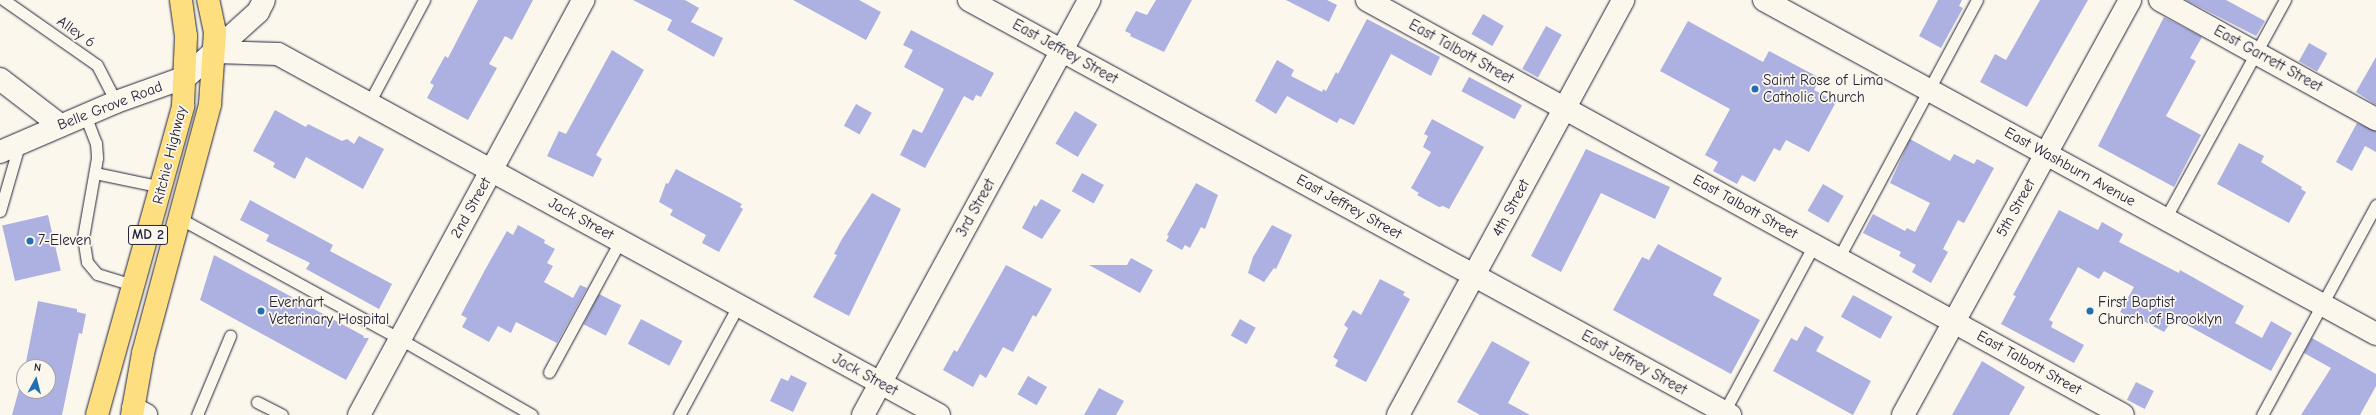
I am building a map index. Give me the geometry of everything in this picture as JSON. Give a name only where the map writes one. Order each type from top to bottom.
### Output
[{"type":"main road","name":"MD 2","points":[[208,0],[215,32],[216,52]]},
{"type":"main road","name":"Ritchie Highway","points":[[97,415],[162,187],[183,106],[186,77],[182,3]]},
{"type":"main road","name":"Ritchie Highway","points":[[137,413],[143,353],[210,104],[216,52]]},
{"type":"street","name":"Belle Grove Road","points":[[9,148],[116,102],[186,77],[216,52],[258,12],[264,0]]},
{"type":"street","name":"East Jeffrey Street","points":[[969,0],[1727,413]]},
{"type":"street","name":"3rd Street","points":[[863,415],[1089,0]]},
{"type":"street","name":"East Talbott Street","points":[[1367,0],[2123,415]]},
{"type":"street","name":"4th Street","points":[[1398,415],[1623,0]]},
{"type":"street","name":"5th Street","points":[[1903,415],[2130,0]]},
{"type":"street","name":"East Garrett Street","points":[[2160,0],[2376,119]]},
{"type":"street","name":"2nd Street","points":[[358,415],[491,170],[580,1]]},
{"type":"street","name":"East Washburn Avenue","points":[[1770,1],[1929,90],[2376,334]]},
{"type":"street","name":"Jack Street","points":[[216,52],[278,54],[939,415]]},
{"type":"street","points":[[0,79],[60,126]]},
{"type":"lane","name":"Alley 6","points":[[4,0],[97,65],[116,102]]},
{"type":"lane","points":[[369,103],[424,0]]},
{"type":"lane","points":[[1838,259],[1977,0]]},
{"type":"lane","points":[[2165,219],[2285,0]]},
{"type":"lane","points":[[85,115],[96,143],[95,173],[83,237],[87,262],[97,274],[134,284]]},
{"type":"lane","points":[[0,211],[9,148]]},
{"type":"lane","points":[[95,173],[162,187]]},
{"type":"lane","points":[[2262,415],[2376,205]]},
{"type":"lane","points":[[179,218],[400,339],[532,415]]},
{"type":"lane","points":[[549,372],[620,241]]},
{"type":"lane","points":[[1727,413],[1814,245]]},
{"type":"lane","points":[[679,415],[738,306]]},
{"type":"lane","points":[[197,415],[230,336]]},
{"type":"lane","points":[[257,402],[282,415]]},
{"type":"building","points":[[478,0],[533,0],[512,40],[505,36],[489,64],[497,68],[468,120],[427,98],[434,85],[430,83],[445,56],[448,58]]},
{"type":"building","points":[[633,0],[685,0],[699,8],[691,22],[723,38],[714,57],[667,30],[672,20]]},
{"type":"building","points":[[793,0],[859,0],[881,12],[866,40]]},
{"type":"building","points":[[1156,0],[1192,0],[1164,52],[1130,36],[1131,34],[1125,31],[1136,11],[1147,15]]},
{"type":"building","points":[[1286,0],[1327,0],[1337,5],[1329,22]]},
{"type":"building","points":[[1938,0],[1962,0],[1959,6],[1963,8],[1941,48],[1919,36]]},
{"type":"building","points":[[2040,0],[2088,0],[2027,107],[1980,82],[1995,54],[2006,60]]},
{"type":"building","points":[[2186,0],[2226,0],[2265,21],[2256,36]]},
{"type":"building","points":[[1483,14],[1504,26],[1492,46],[1472,34]]},
{"type":"building","points":[[2164,17],[2202,37],[2190,58],[2196,61],[2166,116],[2201,135],[2174,187],[2098,146]]},
{"type":"building","points":[[1367,19],[1440,57],[1431,76],[1391,54],[1354,125],[1340,118],[1337,123],[1287,96],[1276,114],[1255,101],[1277,60],[1294,70],[1291,76],[1322,92],[1323,89],[1326,91],[1336,72],[1338,74]]},
{"type":"building","name":"Saint Rose of Lima Catholic Church","points":[[1688,21],[1763,62],[1769,51],[1820,78],[1814,90],[1836,102],[1809,152],[1786,140],[1780,151],[1774,148],[1755,182],[1742,175],[1737,184],[1713,171],[1718,162],[1705,155],[1730,109],[1660,71]]},
{"type":"building","points":[[1546,26],[1562,35],[1538,78],[1522,69]]},
{"type":"building","points":[[911,30],[994,73],[981,97],[976,95],[973,101],[964,96],[925,168],[900,155],[913,129],[922,133],[944,89],[904,67],[913,50],[903,45]]},
{"type":"building","points":[[2309,43],[2327,53],[2317,72],[2299,61]]},
{"type":"building","points":[[612,50],[644,70],[596,155],[602,159],[593,177],[547,156],[559,131],[566,134]]},
{"type":"building","points":[[2376,57],[2376,105],[2356,92]]},
{"type":"building","points":[[1469,77],[1522,105],[1514,119],[1461,91]]},
{"type":"building","points":[[856,104],[872,113],[860,135],[844,126]]},
{"type":"building","points":[[275,110],[306,127],[308,124],[342,141],[347,139],[354,144],[359,136],[384,149],[363,189],[306,157],[295,179],[273,167],[275,163],[253,151]]},
{"type":"building","points":[[1075,111],[1097,124],[1078,157],[1055,144]]},
{"type":"building","points":[[1432,119],[1484,147],[1449,209],[1443,206],[1439,207],[1417,195],[1419,193],[1411,188],[1431,152],[1423,147],[1428,136],[1424,134]]},
{"type":"building","points":[[2357,123],[2376,131],[2376,152],[2365,146],[2352,171],[2336,162]]},
{"type":"building","points":[[1910,139],[1950,161],[1954,154],[1974,164],[1977,159],[1994,168],[1964,223],[1958,220],[1943,249],[1948,252],[1931,283],[1912,272],[1916,265],[1899,256],[1901,252],[1863,233],[1873,214],[1905,231],[1907,228],[1915,232],[1930,203],[1890,183]]},
{"type":"building","points":[[2239,143],[2264,156],[2261,162],[2302,187],[2301,189],[2306,192],[2289,223],[2217,184]]},
{"type":"building","points":[[1586,149],[1670,187],[1655,219],[1601,193],[1561,272],[1531,256]]},
{"type":"building","points":[[676,169],[742,204],[740,207],[743,209],[719,252],[702,243],[706,235],[670,215],[673,210],[659,202],[666,183],[668,184]]},
{"type":"building","points":[[1082,173],[1104,185],[1094,203],[1072,191]]},
{"type":"building","points":[[1196,183],[1218,195],[1205,229],[1201,227],[1190,248],[1185,245],[1182,250],[1166,241],[1169,236],[1167,235]]},
{"type":"building","points":[[1823,184],[1844,196],[1828,223],[1808,211]]},
{"type":"building","points":[[872,193],[901,209],[849,316],[813,297],[837,255],[834,254],[842,239]]},
{"type":"building","points":[[1041,199],[1061,210],[1042,239],[1022,228],[1034,205],[1036,207]]},
{"type":"building","points":[[250,200],[333,245],[330,251],[392,284],[379,309],[306,269],[310,263],[266,241],[269,235],[240,220]]},
{"type":"building","points":[[2059,210],[2098,230],[2102,222],[2123,234],[2119,242],[2179,273],[2180,270],[2244,306],[2235,323],[2262,338],[2271,321],[2292,333],[2271,371],[2174,318],[2164,332],[2136,317],[2134,320],[2120,312],[2134,287],[2104,271],[2099,279],[2078,267],[2049,320],[2053,322],[2051,327],[2084,345],[2074,363],[2001,324],[2016,296],[2013,295]]},
{"type":"building","name":"7-Eleven","points":[[48,215],[61,271],[15,281],[2,226]]},
{"type":"building","points":[[518,225],[545,240],[544,243],[555,249],[547,263],[553,266],[544,282],[573,298],[580,285],[587,288],[557,343],[516,322],[511,333],[498,326],[489,342],[462,327],[467,318],[461,315],[486,268],[507,231],[513,235]]},
{"type":"building","points":[[1272,225],[1292,235],[1276,269],[1274,268],[1264,282],[1248,273],[1253,257]]},
{"type":"building","points":[[1658,244],[1722,278],[1713,295],[1760,320],[1731,374],[1613,310],[1642,257],[1649,260]]},
{"type":"building","name":"Everhart Veterinary Hospital","points":[[214,255],[364,336],[363,338],[369,338],[346,380],[200,300]]},
{"type":"building","points":[[1131,258],[1153,270],[1140,293],[1089,265],[1127,265]]},
{"type":"building","points":[[1006,265],[1052,289],[1036,317],[1033,315],[1013,352],[1003,347],[986,378],[980,374],[973,387],[943,370],[954,350],[957,352]]},
{"type":"building","points":[[1380,279],[1405,292],[1403,295],[1410,299],[1366,382],[1335,366],[1338,360],[1333,357],[1348,328],[1344,325],[1353,310],[1361,315]]},
{"type":"building","points":[[599,294],[621,305],[606,336],[584,324]]},
{"type":"building","points":[[1853,295],[1892,317],[1880,339],[1841,317]]},
{"type":"building","points":[[38,301],[77,309],[77,312],[86,314],[82,334],[79,333],[62,415],[12,415],[16,399],[56,399],[56,359],[27,359]]},
{"type":"building","points":[[641,319],[682,341],[669,366],[628,344]]},
{"type":"building","points":[[1240,319],[1256,328],[1247,344],[1231,336]]},
{"type":"building","points":[[1805,326],[1824,337],[1816,351],[1871,381],[1853,415],[1773,371],[1791,338],[1797,341]]},
{"type":"building","points":[[2312,338],[2376,374],[2376,386],[2360,415],[2301,415],[2331,368],[2304,353]]},
{"type":"building","points":[[1492,341],[1530,362],[1508,403],[1530,415],[1480,415],[1457,402]]},
{"type":"building","points":[[1982,361],[2025,387],[2009,415],[1952,415]]},
{"type":"building","points":[[791,375],[807,383],[793,412],[770,401],[781,378],[788,381]]},
{"type":"building","points":[[1028,376],[1047,387],[1037,405],[1018,394]]},
{"type":"building","points":[[2136,382],[2154,391],[2145,409],[2127,400]]},
{"type":"building","points":[[1099,388],[1124,401],[1116,415],[1084,415]]},
{"type":"place","name":"Saint Rose of Lima Catholic Church","points":[[1755,89]]},
{"type":"place","name":"7-Eleven","points":[[30,241]]},
{"type":"place","name":"Everhart Veterinary Hospital","points":[[261,311]]},
{"type":"place","name":"First Baptist Church of Brooklyn","points":[[2090,311]]}]
